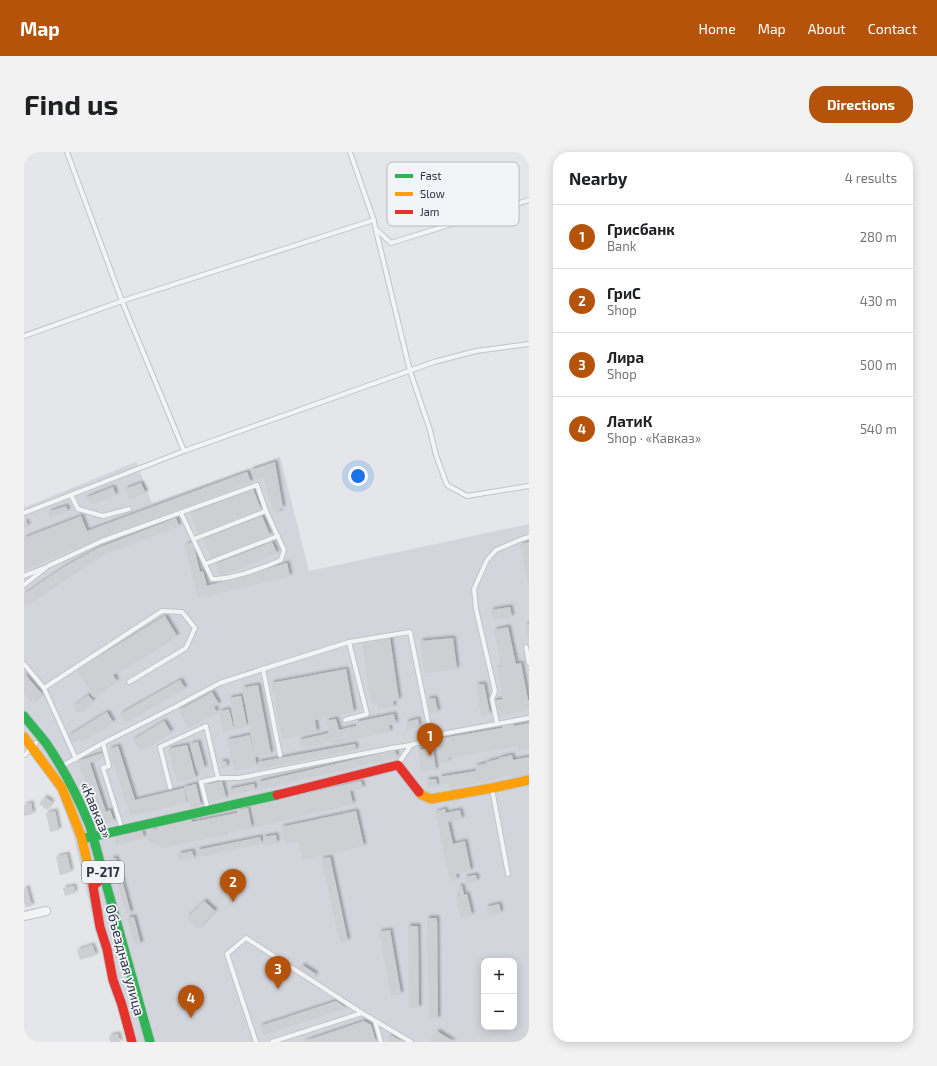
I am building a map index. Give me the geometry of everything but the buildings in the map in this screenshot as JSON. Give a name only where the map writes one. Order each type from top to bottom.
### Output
[{"type":"street","name":"«Кавказ»","points":[[24,716],[49,748],[81,806],[150,1042]]},
{"type":"street","name":"«Кавказ»","points":[[24,727],[29,743],[46,755],[74,802],[84,828],[90,837],[96,883],[113,930],[144,1042]]},
{"type":"street","name":"Объездная улица","points":[[29,743],[62,788],[81,836],[96,883],[94,895],[100,928],[107,949],[113,980],[122,1005],[132,1042]]},
{"type":"street","points":[[90,837],[269,797],[398,765],[422,795],[431,799],[529,780]]},
{"type":"street","points":[[24,916],[46,911]]},
{"type":"lane","points":[[66,152],[122,301],[184,451]]},
{"type":"lane","points":[[350,152],[374,220],[410,371],[430,430],[436,455],[447,485],[467,496],[529,486]]},
{"type":"lane","points":[[519,203],[529,200]]},
{"type":"lane","points":[[24,336],[122,301],[374,220]]},
{"type":"lane","points":[[376,229],[390,243],[445,226]]},
{"type":"lane","points":[[24,513],[184,451],[434,362],[476,351],[529,344]]},
{"type":"lane","points":[[24,576],[102,541],[257,485],[266,511],[284,550],[281,560],[260,569],[219,579],[212,578],[181,513]]},
{"type":"lane","points":[[71,495],[78,509],[103,516],[129,509]]},
{"type":"lane","points":[[194,539],[266,511]]},
{"type":"lane","points":[[205,564],[278,536]]},
{"type":"lane","points":[[497,723],[492,699],[495,691],[476,609],[474,589],[487,560],[496,550],[522,538],[529,537]]},
{"type":"lane","points":[[24,585],[48,566]]},
{"type":"lane","points":[[44,688],[162,612],[182,612],[195,628],[186,648],[129,682]]},
{"type":"lane","points":[[60,767],[220,683],[349,642],[410,632],[431,736]]},
{"type":"lane","points":[[345,720],[366,714],[349,642]]},
{"type":"lane","points":[[526,647],[529,663]]},
{"type":"lane","points":[[24,664],[44,688],[76,759]]},
{"type":"lane","points":[[263,669],[280,755]]},
{"type":"lane","points":[[208,810],[201,782],[218,778],[239,778],[411,745],[421,742],[431,736],[529,718]]},
{"type":"lane","points":[[170,786],[160,747],[206,726],[218,778]]},
{"type":"lane","points":[[24,755],[29,743]]},
{"type":"lane","points":[[104,743],[108,766],[103,768],[122,830]]},
{"type":"lane","points":[[398,765],[411,745]]},
{"type":"lane","points":[[492,788],[508,874]]},
{"type":"lane","points":[[256,1042],[227,954],[246,938],[362,1013],[411,1042]]},
{"type":"lane","points":[[272,1042],[362,1013]]},
{"type":"lane","points":[[375,1020],[381,1042]]},
{"type":"shaded area","points":[[280,457],[309,571],[529,524],[529,1042],[128,1042],[94,923],[73,834],[52,773],[34,750],[24,750],[24,505],[25,507],[136,462],[152,503]]},
{"type":"traffic: fast","points":[[24,716],[46,743],[59,763],[76,794],[90,826],[150,1042]]},
{"type":"traffic: fast","points":[[86,838],[277,795]]},
{"type":"traffic: slow","points":[[24,737],[62,788],[81,836],[93,886]]},
{"type":"traffic: slow","points":[[419,792],[431,799],[529,780]]},
{"type":"traffic: jam","points":[[277,795],[398,765],[419,792]]},
{"type":"traffic: jam","points":[[99,881],[93,886],[100,927],[107,949],[113,980],[122,1005],[132,1042]]},
{"type":"place","name":"Грисбанк","points":[[430,756]]},
{"type":"place","name":"ГриС","points":[[233,902]]},
{"type":"place","name":"Лира","points":[[278,989]]},
{"type":"place","name":"ЛатиК","points":[[191,1018]]}]
